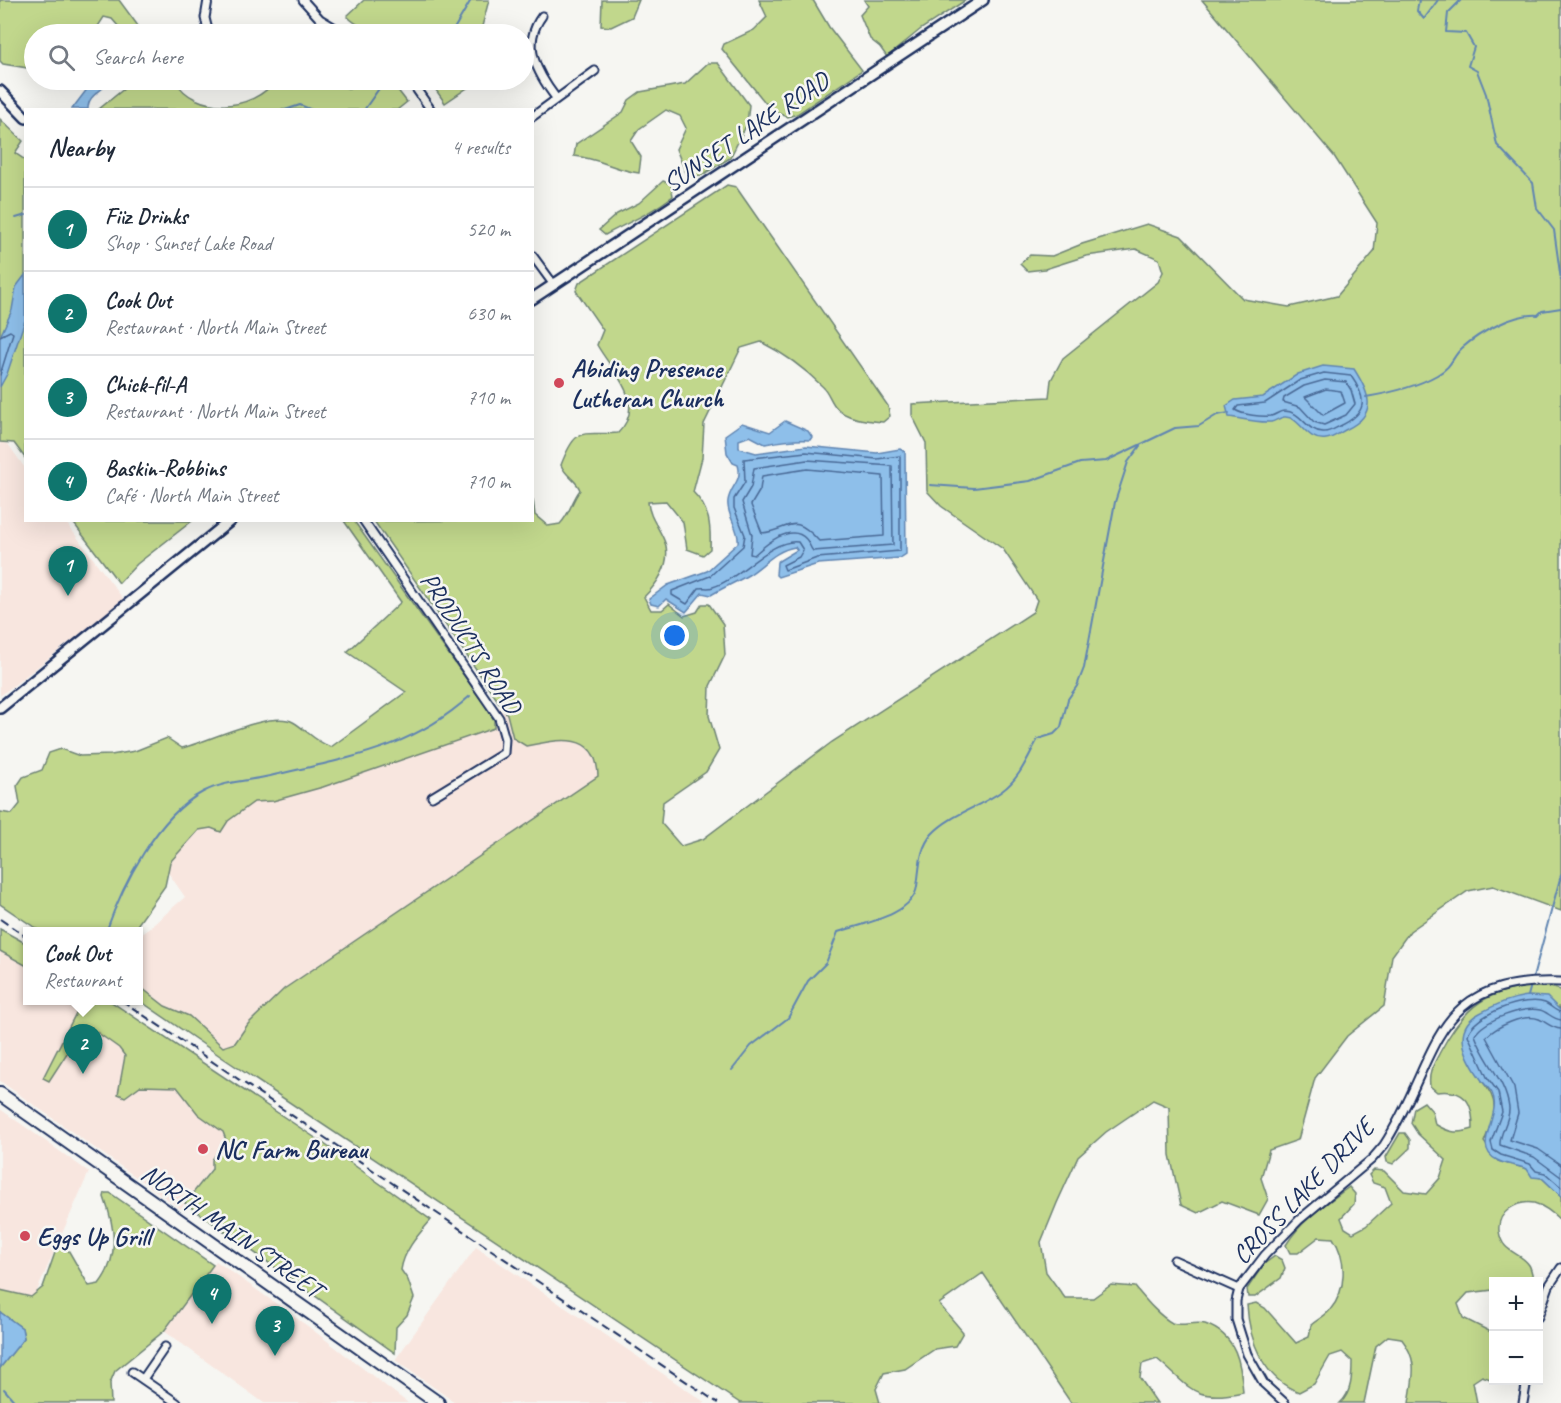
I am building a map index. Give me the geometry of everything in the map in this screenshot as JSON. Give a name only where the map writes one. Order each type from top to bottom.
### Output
[{"type":"highway","name":"NORTH MAIN STREET","points":[[0,1094],[432,1402]]},
{"type":"main road","name":"SUNSET LAKE ROAD","points":[[534,298],[983,0]]},
{"type":"main road","points":[[0,91],[24,116]]},
{"type":"main road","points":[[0,708],[229,522]]},
{"type":"street","points":[[206,24],[207,0]]},
{"type":"street","points":[[303,0],[320,19],[328,24]]},
{"type":"street","points":[[534,29],[542,16]]},
{"type":"street","points":[[534,56],[541,76],[555,98]]},
{"type":"street","points":[[534,115],[555,98],[596,71]]},
{"type":"street","points":[[417,90],[430,108]]},
{"type":"street","points":[[534,258],[554,285]]},
{"type":"street","name":"PRODUCTS ROAD","points":[[364,522],[500,718],[505,739],[504,753],[432,796]]},
{"type":"street","name":"CROSS LAKE DRIVE","points":[[1285,1403],[1264,1384],[1247,1354],[1235,1310],[1239,1289],[1264,1255],[1299,1220],[1371,1159],[1384,1144],[1439,1034],[1455,1011],[1476,996],[1500,986],[1529,981],[1561,982]]},
{"type":"street","points":[[1174,1260],[1239,1289]]},
{"type":"street","points":[[1543,1305],[1549,1286],[1561,1268]]},
{"type":"street","points":[[142,1379],[165,1347]]},
{"type":"street","points":[[132,1371],[177,1403]]},
{"type":"street","points":[[1523,1403],[1526,1385]]},
{"type":"shaded area","points":[[0,442],[8,444],[24,467],[24,522],[66,522],[124,600],[0,696]]},
{"type":"shaded area","points":[[506,703],[639,762],[228,1053],[143,996],[143,934],[185,897],[158,858],[222,795],[484,715]]},
{"type":"shaded area","points":[[0,940],[23,956],[23,1005],[95,1005],[252,1112],[181,1209],[0,1081]]},
{"type":"shaded area","points":[[0,1109],[89,1172],[33,1300],[0,1302]]},
{"type":"shaded area","points":[[476,1247],[706,1403],[456,1403],[395,1360]]},
{"type":"shaded area","points":[[216,1261],[309,1327],[408,1403],[264,1403],[164,1331]]},
{"type":"green space","points":[[0,0],[119,0],[137,24],[116,24],[112,19],[104,17],[99,24],[24,24],[24,67],[3,64],[0,61]]},
{"type":"green space","points":[[364,0],[489,0],[483,24],[358,24],[347,16]]},
{"type":"green space","points":[[602,0],[639,0],[632,17],[611,27],[601,26]]},
{"type":"green space","points":[[759,0],[813,0],[829,27],[862,70],[797,114],[788,117],[772,111],[722,49],[724,44],[754,30],[767,17]]},
{"type":"green space","points":[[864,0],[966,0],[921,29],[887,57],[870,39],[860,15],[868,6]]},
{"type":"green space","points":[[1202,0],[1561,0],[1561,911],[1493,886],[1468,891],[1410,931],[1392,956],[1384,1006],[1347,1036],[1315,1078],[1298,1140],[1269,1150],[1261,1178],[1268,1199],[1259,1215],[1222,1201],[1198,1213],[1181,1205],[1170,1155],[1169,1107],[1153,1100],[1106,1132],[1078,1157],[1041,1242],[1046,1272],[1065,1298],[1093,1298],[1111,1285],[1135,1287],[1157,1312],[1172,1323],[1201,1323],[1216,1329],[1231,1343],[1239,1361],[1243,1392],[1226,1395],[1202,1394],[1186,1385],[1157,1359],[1142,1364],[1140,1378],[1157,1403],[1071,1403],[983,1273],[939,1304],[963,1332],[955,1346],[935,1349],[905,1369],[884,1373],[876,1389],[880,1403],[740,1403],[143,1003],[143,989],[165,1006],[189,1016],[223,1047],[235,1043],[248,1024],[284,989],[598,776],[596,762],[591,751],[583,745],[574,742],[551,741],[526,746],[513,738],[507,714],[375,522],[534,522],[534,507],[535,515],[548,526],[560,524],[580,490],[561,465],[571,443],[582,435],[618,433],[630,411],[625,388],[597,345],[603,330],[576,291],[579,283],[727,185],[736,187],[888,406],[890,416],[883,422],[844,414],[835,406],[822,386],[786,356],[761,342],[741,348],[704,424],[702,458],[693,492],[706,511],[710,549],[703,555],[687,549],[683,522],[666,501],[648,502],[651,514],[664,540],[667,554],[661,574],[644,597],[651,610],[662,610],[669,604],[684,616],[697,612],[702,604],[709,604],[723,624],[725,655],[710,686],[709,716],[719,750],[706,772],[663,802],[661,823],[681,846],[703,839],[832,742],[1033,612],[1037,600],[1003,549],[941,506],[927,491],[926,443],[912,415],[912,404],[1049,397],[1051,380],[1063,358],[1158,282],[1163,272],[1159,259],[1136,249],[1086,256],[1045,269],[1027,271],[1020,264],[1030,255],[1052,256],[1147,224],[1181,236],[1243,299],[1289,307],[1337,296],[1374,252],[1377,223],[1334,156]]},
{"type":"green space","points":[[708,63],[718,63],[749,105],[747,124],[730,158],[702,175],[688,178],[676,149],[686,128],[680,116],[666,110],[639,129],[631,141],[641,157],[639,173],[574,156],[576,144],[623,112],[629,100],[640,92],[685,84]]},
{"type":"green space","points":[[123,90],[183,90],[196,99],[209,104],[224,105],[253,98],[266,90],[398,90],[407,102],[400,108],[100,108]]},
{"type":"green space","points":[[436,90],[464,90],[445,103]]},
{"type":"green space","points":[[0,119],[23,141],[15,153],[24,159],[24,457],[14,443],[0,442]]},
{"type":"green space","points":[[663,181],[671,184],[673,196],[664,203],[605,235],[599,230],[617,214],[639,203]]},
{"type":"green space","points":[[73,522],[191,522],[137,564],[119,583]]},
{"type":"green space","points":[[345,522],[355,522],[487,708],[494,720],[494,728],[323,787],[273,801],[254,802],[228,821],[221,832],[211,828],[199,830],[170,862],[165,886],[136,927],[34,927],[0,904],[0,812],[12,814],[20,804],[17,786],[23,777],[42,770],[49,753],[61,749],[80,756],[111,755],[135,751],[167,738],[182,748],[255,723],[283,719],[293,722],[320,742],[331,747],[406,692],[347,652],[401,602]]},
{"type":"green space","points":[[0,929],[23,942],[23,964],[0,951]]},
{"type":"green space","points":[[1542,985],[1561,990],[1561,1011],[1559,1007],[1482,1081],[1494,1104],[1493,1117],[1484,1142],[1498,1161],[1528,1169],[1532,1176],[1542,1178],[1561,1196],[1561,1221],[1549,1210],[1534,1203],[1521,1203],[1509,1209],[1499,1224],[1501,1238],[1507,1248],[1525,1260],[1533,1277],[1489,1277],[1489,1290],[1468,1293],[1458,1304],[1463,1318],[1489,1331],[1489,1379],[1482,1376],[1473,1382],[1477,1403],[1409,1403],[1413,1369],[1410,1354],[1401,1338],[1388,1336],[1376,1346],[1364,1403],[1340,1403],[1349,1389],[1352,1372],[1352,1361],[1342,1352],[1330,1356],[1314,1384],[1299,1392],[1287,1386],[1276,1378],[1260,1357],[1251,1332],[1247,1305],[1256,1303],[1265,1308],[1296,1343],[1309,1337],[1311,1325],[1330,1310],[1340,1293],[1343,1274],[1341,1255],[1333,1238],[1319,1237],[1298,1253],[1290,1253],[1286,1245],[1306,1220],[1349,1187],[1355,1194],[1354,1204],[1341,1218],[1345,1228],[1353,1233],[1366,1226],[1391,1203],[1385,1187],[1373,1183],[1369,1175],[1374,1170],[1384,1171],[1404,1191],[1426,1194],[1440,1178],[1446,1160],[1418,1134],[1411,1123],[1414,1108],[1424,1102],[1432,1111],[1435,1124],[1449,1131],[1462,1132],[1473,1129],[1471,1111],[1466,1099],[1455,1093],[1437,1092],[1430,1086],[1434,1064],[1450,1035],[1469,1011],[1492,995]]},
{"type":"green space","points":[[78,1005],[116,1005],[320,1141],[431,1220],[412,1243],[401,1270],[408,1280],[414,1298],[407,1315],[396,1327],[395,1353],[185,1203],[212,1169],[212,1160],[226,1140],[223,1132],[198,1114],[177,1087],[140,1086],[125,1097],[118,1094],[125,1056],[119,1048],[91,1028],[80,1033],[49,1081],[43,1078],[78,1009]]},
{"type":"green space","points":[[1400,1133],[1405,1133],[1410,1140],[1410,1148],[1393,1164],[1387,1162],[1386,1157]]},
{"type":"green space","points":[[105,1193],[110,1193],[213,1265],[164,1331],[115,1371],[110,1383],[111,1403],[0,1403],[0,1368],[24,1338],[22,1328],[0,1312],[0,1290],[31,1297],[43,1287],[57,1247],[63,1241],[89,1286],[99,1284],[110,1263],[114,1242]]},
{"type":"green space","points":[[1275,1256],[1282,1260],[1285,1268],[1281,1278],[1255,1297],[1248,1297],[1247,1289],[1264,1264]]},
{"type":"water","points":[[86,90],[100,90],[93,96],[88,108],[73,108]]},
{"type":"water","points":[[24,276],[24,323],[7,374],[0,387],[0,337],[12,310],[16,287]]},
{"type":"water","points":[[1323,366],[1354,369],[1367,395],[1367,410],[1363,417],[1336,435],[1328,439],[1313,437],[1290,417],[1266,422],[1229,417],[1226,406],[1235,400],[1263,397],[1298,374]]},
{"type":"water","points":[[785,421],[808,431],[812,437],[810,440],[788,440],[765,444],[750,436],[739,440],[739,448],[756,453],[806,446],[877,453],[900,449],[905,452],[906,554],[900,558],[818,564],[778,577],[776,575],[777,562],[797,550],[795,547],[776,554],[750,574],[711,595],[702,593],[686,612],[666,599],[659,606],[651,604],[649,599],[668,585],[707,571],[738,543],[728,501],[738,479],[739,471],[738,465],[733,463],[727,453],[725,435],[742,423],[770,432]]},
{"type":"water","points":[[1528,996],[1547,997],[1561,1011],[1561,1196],[1542,1178],[1532,1177],[1527,1169],[1500,1162],[1489,1154],[1486,1138],[1494,1111],[1494,1102],[1491,1092],[1471,1064],[1464,1045],[1465,1027],[1480,1013],[1498,1004]]},
{"type":"water","points":[[0,1312],[22,1328],[24,1338],[0,1368]]},
{"type":"waterway","points":[[457,24],[471,0]]},
{"type":"waterway","points":[[1419,0],[1417,11],[1424,19],[1438,0]]},
{"type":"waterway","points":[[1461,0],[1448,13],[1446,32],[1466,33],[1474,47],[1468,66],[1477,71],[1486,94],[1497,145],[1533,183],[1537,208],[1554,230],[1561,280]]},
{"type":"waterway","points":[[365,108],[378,90]]},
{"type":"waterway","points":[[291,108],[300,105],[307,108]]},
{"type":"waterway","points":[[16,218],[24,216]]},
{"type":"waterway","points":[[1366,397],[1403,389],[1437,375],[1449,365],[1462,348],[1498,325],[1519,317],[1538,315],[1542,311],[1561,308]]},
{"type":"waterway","points":[[930,485],[974,488],[1030,481],[1080,463],[1106,461],[1175,428],[1199,426],[1217,415],[1229,413]]},
{"type":"waterway","points":[[732,1070],[751,1046],[788,1018],[808,981],[826,963],[838,932],[885,917],[907,904],[914,896],[922,852],[932,834],[948,821],[1009,786],[1038,739],[1054,734],[1061,727],[1068,699],[1077,686],[1084,668],[1115,502],[1128,462],[1140,446]]},
{"type":"waterway","points":[[108,927],[132,873],[157,834],[186,803],[203,792],[227,783],[325,764],[376,750],[424,729],[470,696]]},
{"type":"waterway","points":[[1528,996],[1561,875]]},
{"type":"waterway","points":[[4,1389],[16,1403]]},
{"type":"railway","points":[[0,919],[23,935]]},
{"type":"railway","points":[[128,1005],[718,1403]]},
{"type":"place","name":"Abiding Presence Lutheran Church","points":[[559,383]]},
{"type":"place","name":"Fiiz Drinks","points":[[68,596]]},
{"type":"place","name":"Cook Out","points":[[83,1074]]},
{"type":"place","name":"NC Farm Bureau","points":[[203,1149]]},
{"type":"place","name":"Eggs Up Grill","points":[[25,1236]]},
{"type":"place","name":"Baskin-Robbins","points":[[212,1324]]},
{"type":"place","name":"Chick-fil-A","points":[[275,1356]]}]
